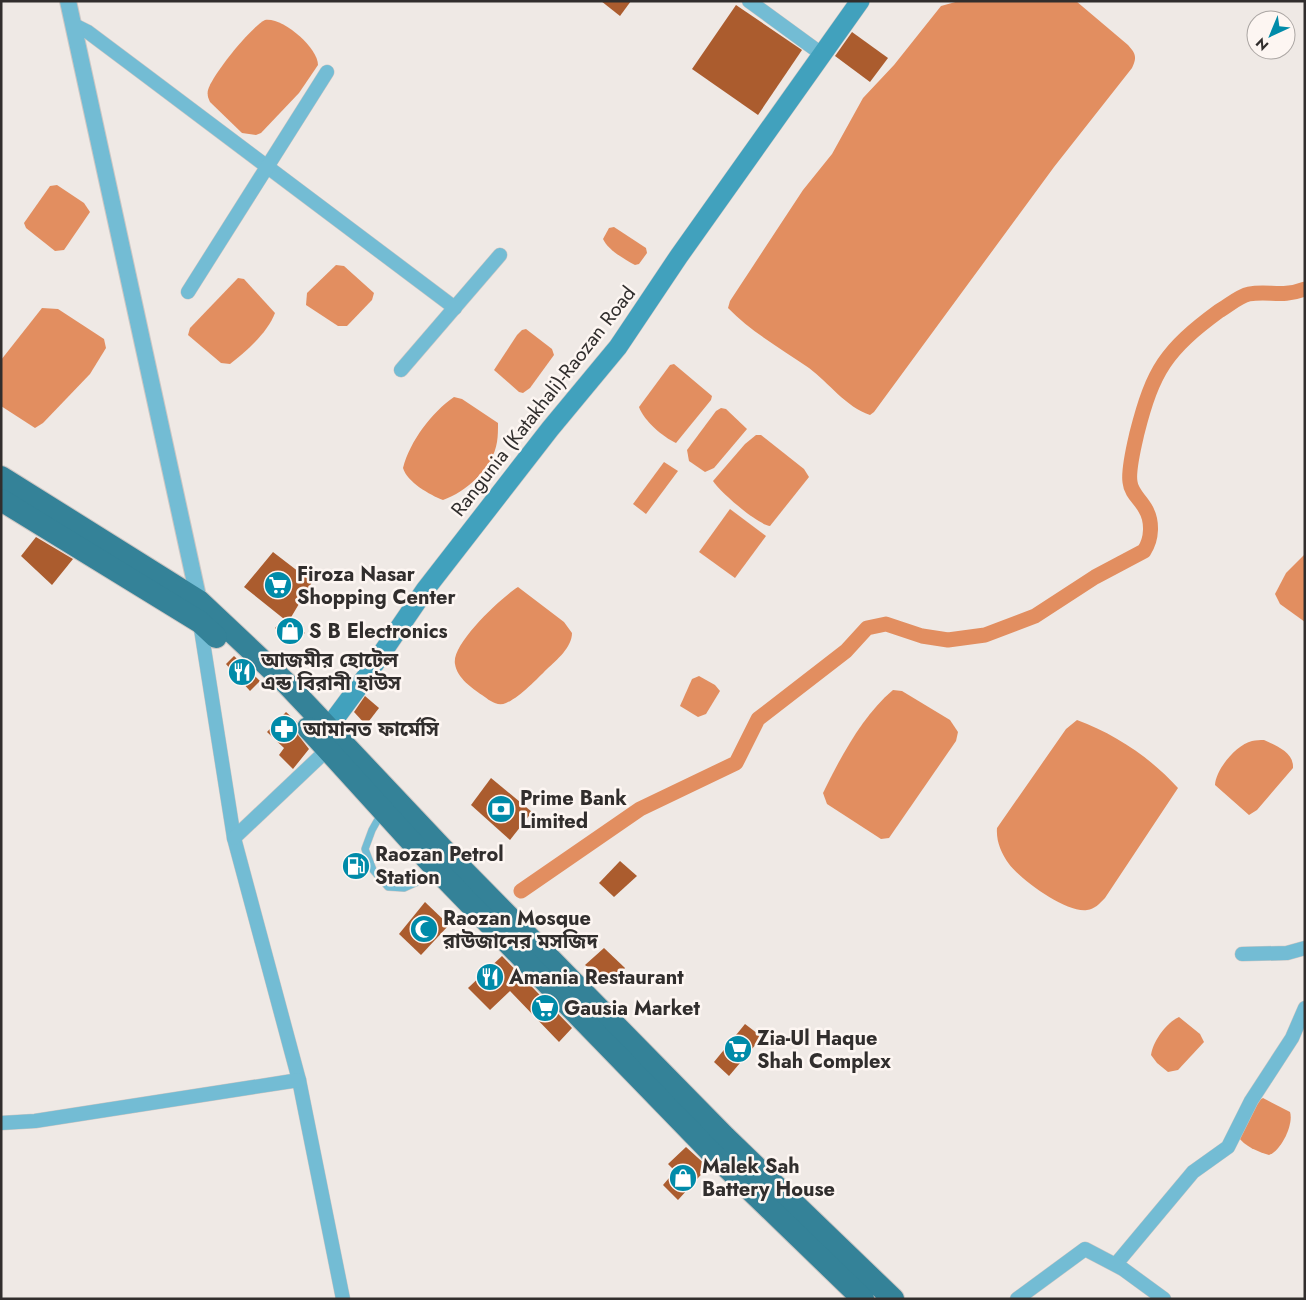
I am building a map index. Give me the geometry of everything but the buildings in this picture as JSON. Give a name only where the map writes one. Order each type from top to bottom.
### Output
[{"type":"highway","points":[[1,477],[199,612],[276,695],[327,739],[725,1137],[893,1299]]},
{"type":"highway","points":[[1,500],[199,612]]},
{"type":"highway","points":[[327,739],[383,812],[439,872],[710,1151],[863,1299]]},
{"type":"main road","name":"Rangunia (Katakhali)-Raozan Road","points":[[327,739],[365,678],[425,590],[550,429],[618,347],[679,256],[860,1]]},
{"type":"street","points":[[68,1],[199,612],[234,838],[299,1080],[342,1299]]},
{"type":"street","points":[[748,1],[823,55]]},
{"type":"street","points":[[74,25],[88,32],[455,308]]},
{"type":"street","points":[[188,292],[327,72]]},
{"type":"street","points":[[401,370],[500,255]]},
{"type":"street","points":[[234,838],[327,739]]},
{"type":"street","points":[[1242,954],[1287,953],[1305,948]]},
{"type":"street","points":[[1116,1264],[1193,1172],[1228,1147],[1250,1101],[1292,1038],[1305,1008]]},
{"type":"street","points":[[1,1123],[35,1121],[299,1080]]},
{"type":"street","points":[[1017,1299],[1084,1249],[1116,1264],[1164,1299]]},
{"type":"lane","points":[[383,812],[372,830],[365,849],[373,870],[388,887],[404,888],[439,872]]},
{"type":"shaded area","points":[[959,1],[1076,1],[1128,45],[1134,53],[1135,61],[1132,68],[1054,167],[870,415],[845,401],[809,368],[757,333],[728,308],[730,301],[803,190],[832,154],[863,98],[894,65],[941,6]]},
{"type":"shaded area","points":[[265,20],[272,20],[290,28],[306,42],[312,50],[318,65],[299,93],[261,133],[256,135],[242,133],[210,102],[208,92],[211,83],[233,52]]},
{"type":"shaded area","points":[[57,185],[84,203],[90,212],[64,250],[55,251],[26,228],[24,223],[50,186]]},
{"type":"shaded area","points":[[614,227],[646,248],[647,253],[639,264],[635,265],[621,257],[605,243],[603,239],[609,228]]},
{"type":"shaded area","points":[[336,265],[344,266],[374,293],[372,300],[347,326],[338,326],[306,305],[307,293]]},
{"type":"shaded area","points":[[238,278],[244,279],[275,313],[262,334],[249,348],[230,364],[221,363],[188,335],[190,328]]},
{"type":"shaded area","points":[[42,308],[58,309],[104,339],[106,348],[90,374],[43,423],[35,428],[1,406],[1,360]]},
{"type":"shaded area","points":[[526,329],[552,349],[554,355],[530,388],[523,393],[519,392],[494,370],[517,335]]},
{"type":"shaded area","points":[[674,364],[712,396],[711,400],[676,443],[654,428],[645,418],[639,407],[670,365]]},
{"type":"shaded area","points":[[454,397],[462,399],[498,423],[497,440],[490,461],[477,478],[461,491],[443,500],[414,483],[403,468],[416,438],[423,428]]},
{"type":"shaded area","points":[[721,408],[726,409],[747,429],[714,468],[705,472],[689,461],[687,450],[716,411]]},
{"type":"shaded area","points":[[756,435],[761,435],[804,469],[809,477],[770,526],[757,520],[740,507],[723,493],[713,481],[745,444]]},
{"type":"shaded area","points":[[664,462],[678,471],[646,514],[633,504]]},
{"type":"shaded area","points":[[730,509],[766,536],[735,578],[699,552]]},
{"type":"shaded area","points":[[1305,554],[1305,622],[1280,604],[1275,594],[1286,573]]},
{"type":"shaded area","points":[[518,587],[564,622],[572,633],[570,643],[555,662],[528,688],[511,701],[499,704],[487,699],[462,678],[456,669],[456,655],[469,633],[479,622],[501,600]]},
{"type":"shaded area","points":[[699,676],[715,685],[720,691],[706,714],[698,717],[680,706],[692,679]]},
{"type":"shaded area","points":[[893,690],[902,691],[950,720],[958,732],[956,741],[889,838],[881,839],[827,804],[823,793],[862,724]]},
{"type":"shaded area","points":[[1077,720],[1105,732],[1132,748],[1178,788],[1105,898],[1095,907],[1087,910],[1078,910],[1056,901],[1023,878],[1004,856],[998,842],[997,833],[997,828],[1066,729]]},
{"type":"shaded area","points":[[1264,740],[1279,747],[1287,754],[1293,762],[1293,768],[1257,810],[1249,815],[1215,785],[1216,779],[1223,765],[1240,747],[1252,741]]},
{"type":"shaded area","points":[[1179,1017],[1200,1034],[1204,1042],[1178,1070],[1168,1072],[1151,1055],[1152,1050],[1161,1033]]},
{"type":"shaded area","points":[[1263,1098],[1290,1112],[1291,1117],[1282,1143],[1269,1155],[1247,1146],[1238,1136],[1258,1101]]},
{"type":"waterway","points":[[521,891],[640,809],[736,763],[758,719],[846,651],[867,628],[886,624],[922,636],[948,640],[985,635],[1035,616],[1095,577],[1144,551],[1149,541],[1150,524],[1148,513],[1132,489],[1130,471],[1134,444],[1143,411],[1149,393],[1164,363],[1174,350],[1201,325],[1241,297],[1256,293],[1289,293],[1305,289]]},
{"type":"place","name":"Firoza Nasar Shopping Center","points":[[278,585]]},
{"type":"place","name":"S B Electronics","points":[[290,631]]},
{"type":"place","name":"আজমীর হোটেল এন্ড বিরানী হাউস","points":[[242,672]]},
{"type":"place","name":"আমানত ফার্মেসি","points":[[284,729]]},
{"type":"place","name":"Prime Bank Limited","points":[[501,809]]},
{"type":"place","name":"Raozan Petrol Station","points":[[356,866]]},
{"type":"place","name":"Raozan Mosque রাউজানের মসজিদ","points":[[424,929]]},
{"type":"place","name":"Amania Restaurant","points":[[490,977]]},
{"type":"place","name":"Gausia Market","points":[[545,1008]]},
{"type":"place","name":"Zia-Ul Haque Shah Complex","points":[[738,1049]]},
{"type":"place","name":"Malek Sah Battery House","points":[[683,1178]]}]
